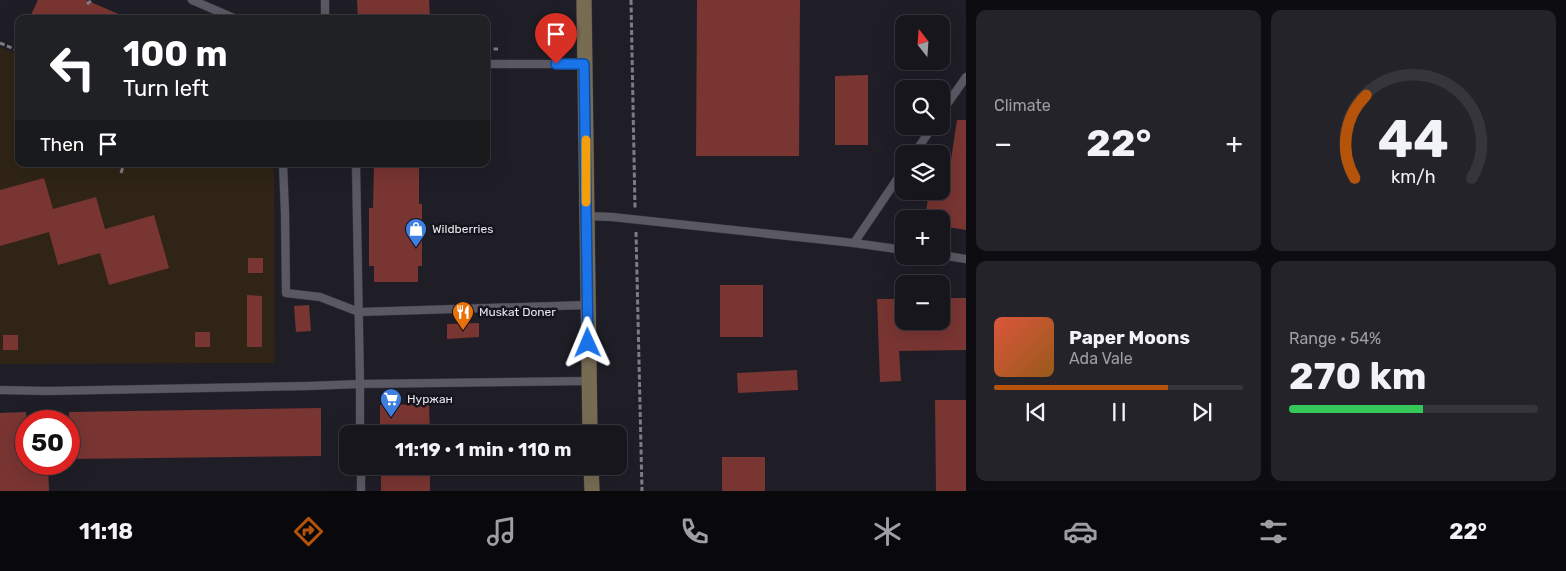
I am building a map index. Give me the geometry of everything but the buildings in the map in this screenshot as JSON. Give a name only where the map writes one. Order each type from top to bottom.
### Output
[{"type":"main road","points":[[584,0],[590,425]]},
{"type":"main road","points":[[591,475],[592,491]]},
{"type":"lane","points":[[192,0],[227,15]]},
{"type":"lane","points":[[325,0],[325,15]]},
{"type":"lane","points":[[490,64],[584,64]]},
{"type":"lane","points":[[950,101],[966,77]]},
{"type":"lane","points":[[283,167],[286,212],[286,293],[320,297],[359,312],[587,305]]},
{"type":"lane","points":[[356,167],[360,425]]},
{"type":"lane","points":[[854,243],[895,182]]},
{"type":"lane","points":[[587,216],[635,219],[895,249]]},
{"type":"lane","points":[[950,256],[966,259]]},
{"type":"lane","points":[[0,390],[589,382]]},
{"type":"lane","points":[[360,475],[361,491]]},
{"type":"path","points":[[86,4],[92,0]]},
{"type":"path","points":[[631,0],[642,491]]},
{"type":"path","points":[[0,43],[15,49]]},
{"type":"path","points":[[121,173],[123,167]]},
{"type":"shaded area","points":[[0,47],[15,53],[15,167],[274,167],[275,363],[0,364]]},
{"type":"slow traffic","points":[[586,140],[586,202]]},
{"type":"place","name":"Wildberries","points":[[416,248]]},
{"type":"place","name":"Muskat Doner","points":[[463,331]]},
{"type":"place","name":"Нуржан","points":[[391,418]]},
{"type":"route","points":[[556,64],[584,64],[588,343]]}]
